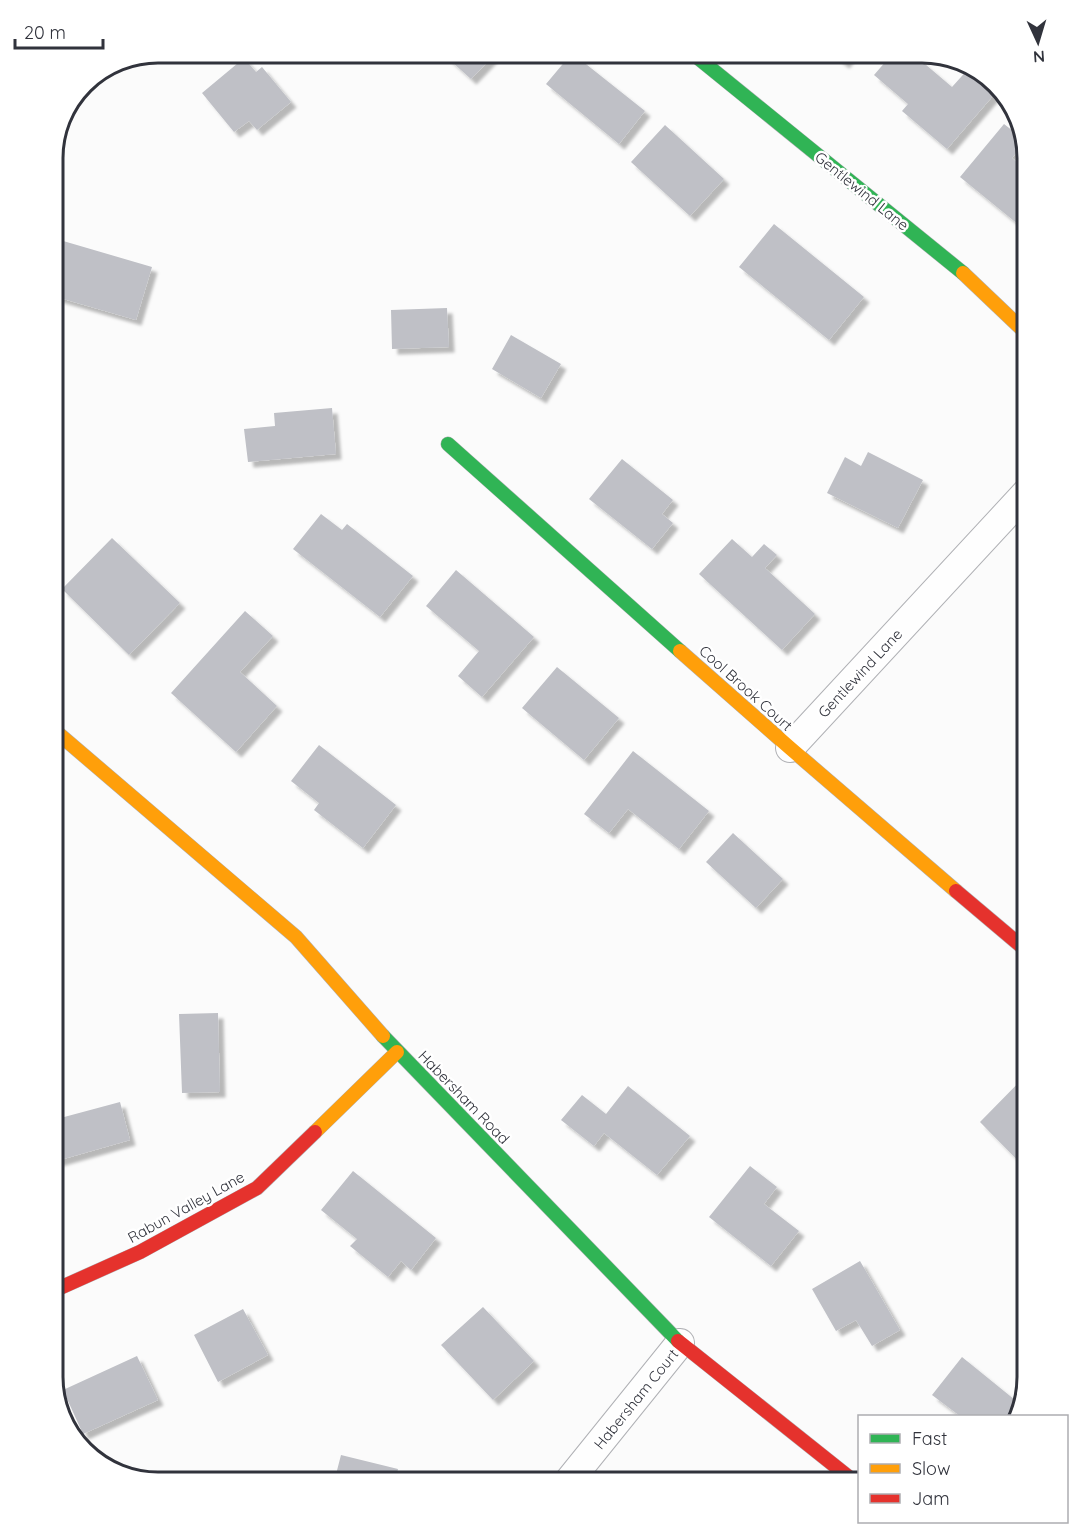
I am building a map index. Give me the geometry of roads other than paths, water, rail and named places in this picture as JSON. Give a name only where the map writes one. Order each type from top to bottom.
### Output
[{"type":"street","name":"Gentlewind Lane","points":[[704,63],[961,271],[1017,323]]},
{"type":"street","name":"Cool Brook Court","points":[[447,444],[789,748],[1017,942]]},
{"type":"street","name":"Gentlewind Lane","points":[[789,748],[1017,504]]},
{"type":"street","name":"Habersham Road","points":[[63,738],[297,937],[398,1052],[680,1343],[840,1472]]},
{"type":"street","name":"Rabun Valley Lane","points":[[63,1286],[140,1252],[257,1188],[398,1052]]},
{"type":"street","name":"Habersham Court","points":[[576,1472],[680,1343]]}]
